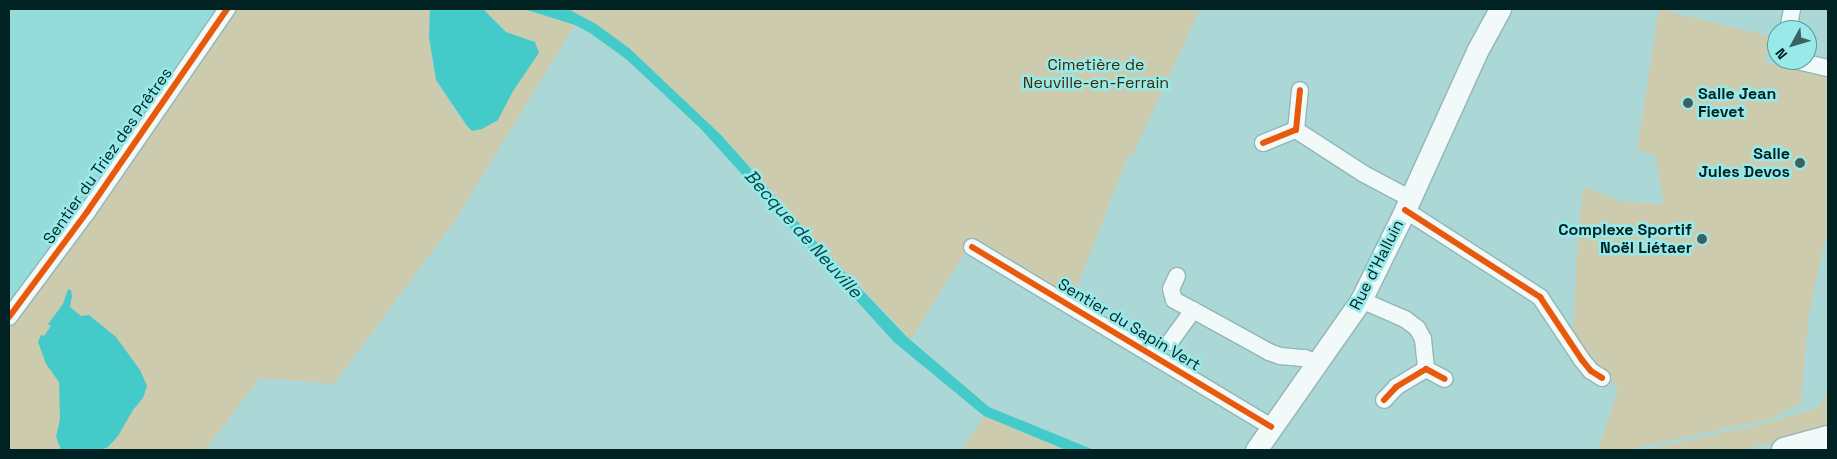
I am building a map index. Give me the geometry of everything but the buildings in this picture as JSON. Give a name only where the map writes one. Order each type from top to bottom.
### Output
[{"type":"highway","points":[[1784,450],[1828,438]]},
{"type":"main road","name":"Rue d'Halluin","points":[[1256,450],[1361,300],[1408,205],[1478,51],[1500,9]]},
{"type":"main road","name":"Rue d'Halluin","points":[[1246,450],[1271,427]]},
{"type":"street","name":"Sentier du Triez des Prêtres","points":[[9,317],[87,212],[228,9]]},
{"type":"street","points":[[1296,130],[1300,90]]},
{"type":"street","points":[[1296,130],[1364,174],[1540,297],[1582,360],[1591,371],[1602,378]]},
{"type":"street","points":[[1263,143],[1296,130]]},
{"type":"street","name":"Sentier du Sapin Vert","points":[[972,248],[1271,427]]},
{"type":"street","points":[[1177,276],[1171,290],[1174,300],[1268,352],[1280,356],[1305,358],[1316,363]]},
{"type":"street","points":[[1361,300],[1405,319],[1417,328],[1423,339],[1426,369]]},
{"type":"street","points":[[1170,342],[1193,310]]},
{"type":"street","points":[[1426,369],[1445,380]]},
{"type":"street","points":[[1384,400],[1396,387],[1426,369]]},
{"type":"shaded area","points":[[9,9],[218,9],[29,282],[9,306]]},
{"type":"green space","points":[[218,9],[430,9],[429,37],[436,80],[454,110],[472,131],[498,120],[534,42],[506,32],[483,9],[524,9],[575,25],[454,222],[334,384],[260,378],[205,450],[9,450],[9,306],[29,282]]},
{"type":"green space","name":"Cimetière de Neuville-en-Ferrain","points":[[566,9],[1200,9],[1132,157],[1128,156],[1070,306],[971,243],[911,339],[805,230],[722,135],[629,48],[596,24]]},
{"type":"green space","name":"Complexe Sportif Noël Liétaer","points":[[1659,9],[1767,36],[1765,62],[1767,63],[1767,70],[1796,70],[1828,78],[1828,227],[1809,314],[1801,403],[1771,419],[1626,450],[1598,450],[1618,389],[1573,337],[1577,251],[1583,186],[1620,201],[1664,204],[1655,155],[1637,150]]},
{"type":"green space","points":[[1828,389],[1828,430],[1741,450],[1642,450],[1755,426],[1820,407]]},
{"type":"green space","points":[[984,416],[1063,450],[962,450]]},
{"type":"water","points":[[430,9],[483,9],[506,32],[535,42],[539,53],[513,91],[498,120],[482,129],[472,131],[467,126],[436,80],[429,37]]},
{"type":"water","name":"Becque de Neuville","points":[[524,9],[570,10],[596,24],[629,48],[722,136],[805,230],[907,337],[989,407],[1094,450],[1066,450],[984,416],[894,342],[700,128],[626,59],[590,33],[575,25]]},
{"type":"water","points":[[68,289],[71,290],[72,296],[70,307],[81,316],[89,315],[116,337],[140,370],[147,386],[143,398],[133,410],[118,436],[108,447],[101,450],[61,450],[56,437],[60,419],[59,382],[46,364],[38,342],[41,335],[44,336],[51,326],[48,324],[63,304]]},
{"type":"cycle path","points":[[9,317],[87,212],[227,9]]},
{"type":"cycle path","points":[[1263,143],[1296,130],[1300,90]]},
{"type":"cycle path","points":[[1405,210],[1540,297],[1582,360],[1591,371],[1602,378]]},
{"type":"cycle path","points":[[972,247],[1271,427]]},
{"type":"cycle path","points":[[1384,400],[1396,387],[1426,369],[1445,379]]},
{"type":"place","name":"Salle Jean Fievet","points":[[1688,103]]},
{"type":"place","name":"Salle Jules Devos","points":[[1800,163]]},
{"type":"place","name":"Complexe Sportif Noël Liétaer","points":[[1702,239]]}]
